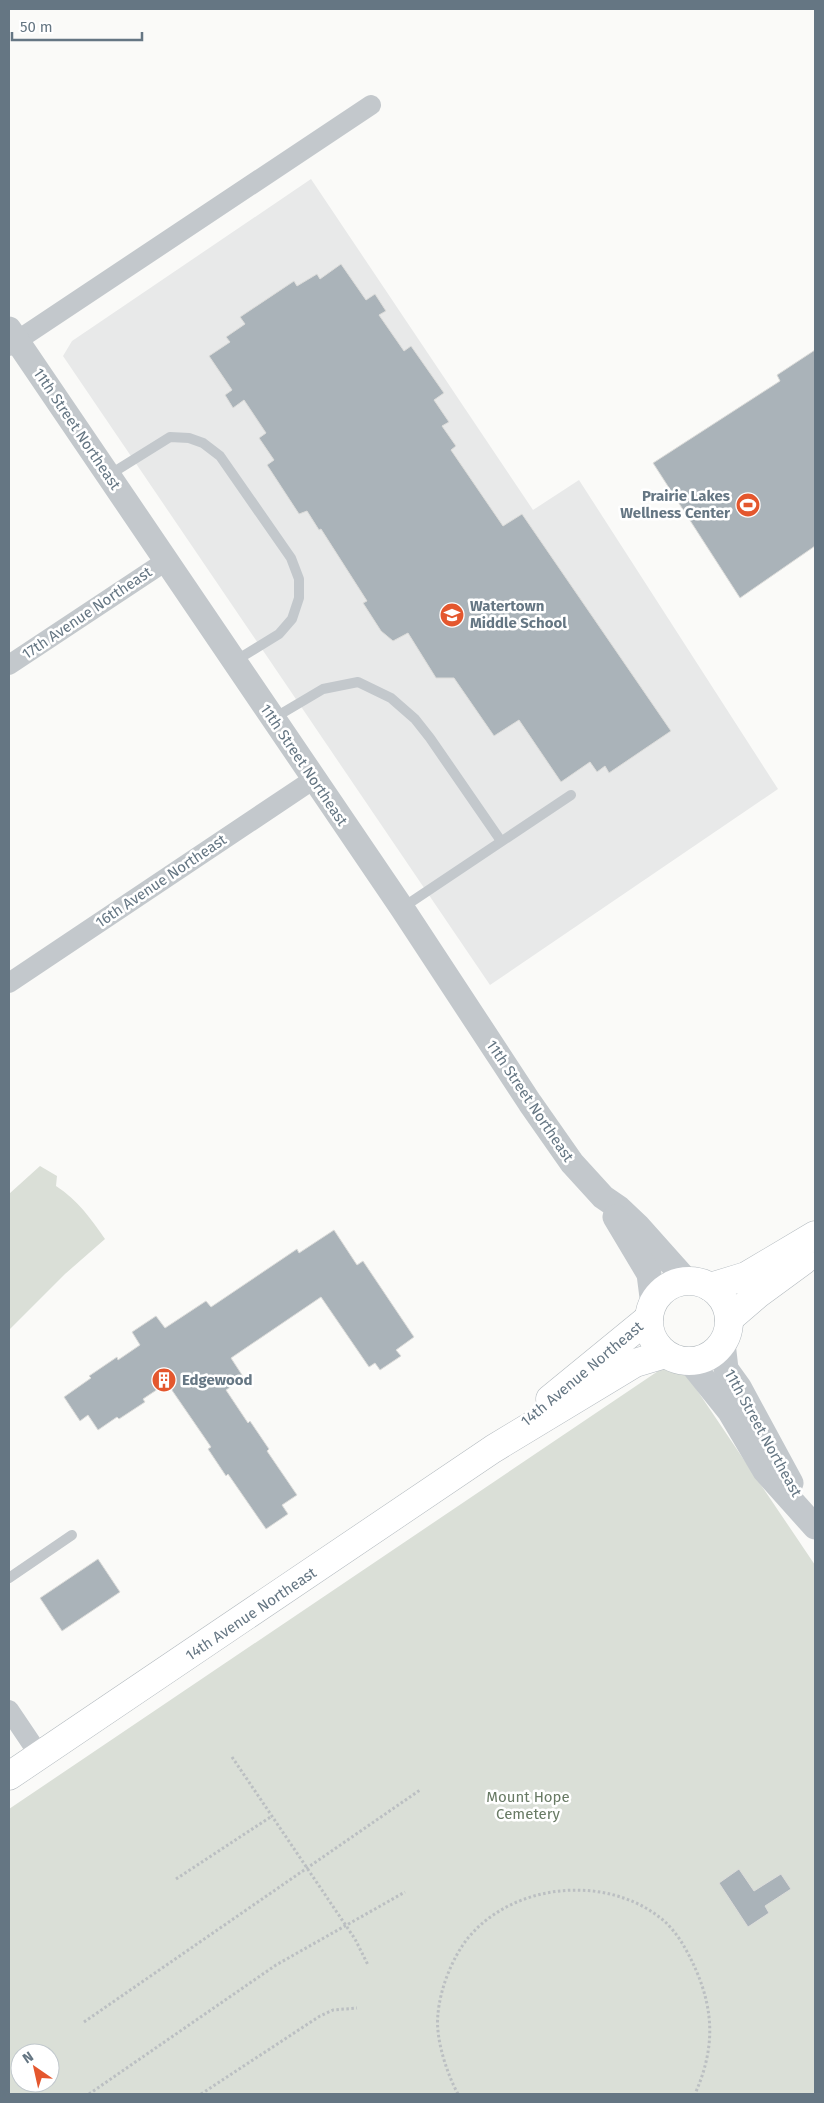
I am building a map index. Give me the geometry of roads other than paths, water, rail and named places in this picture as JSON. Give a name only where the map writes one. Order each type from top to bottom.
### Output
[{"type":"main road","points":[[815,1235],[746,1276],[698,1284],[676,1283],[666,1288],[658,1296],[651,1311],[650,1331],[656,1344],[678,1358],[703,1359],[714,1353],[726,1331],[758,1294],[815,1251]]},
{"type":"main road","points":[[698,1284],[723,1300],[726,1331]]},
{"type":"main road","name":"14th Avenue Northeast","points":[[493,1449],[651,1311]]},
{"type":"main road","name":"14th Avenue Northeast","points":[[9,1776],[493,1449],[635,1363],[678,1358]]},
{"type":"street","points":[[11,338],[371,105]]},
{"type":"street","name":"11th Street Northeast","points":[[11,338],[109,475],[402,908],[535,1111],[572,1163],[603,1197],[648,1274],[651,1311]]},
{"type":"street","name":"17th Avenue Northeast","points":[[9,665],[166,560]]},
{"type":"street","name":"16th Avenue Northeast","points":[[9,983],[314,779]]},
{"type":"street","name":"11th Street Northeast","points":[[603,1197],[619,1208],[698,1284]]},
{"type":"street","name":"11th Street Northeast","points":[[726,1331],[726,1369],[739,1387],[813,1524]]},
{"type":"street","name":"11th Street Northeast","points":[[678,1358],[730,1412],[765,1470],[813,1524]]},
{"type":"street","points":[[9,1710],[40,1756]]},
{"type":"lane","points":[[109,475],[170,437],[189,438],[203,443],[220,456],[291,558],[299,579],[299,598],[292,619],[279,634],[234,662]]},
{"type":"lane","points":[[273,719],[323,689],[358,682],[391,698],[415,719],[430,738],[501,841]]},
{"type":"lane","points":[[402,908],[571,795]]},
{"type":"lane","points":[[9,1578],[72,1535]]},
{"type":"place","name":"Prairie Lakes Wellness Center","points":[[748,505]]},
{"type":"place","name":"Watertown Middle School","points":[[452,615]]},
{"type":"place","name":"Edgewood","points":[[164,1380]]},
{"type":"park label","name":"Mount Hope Cemetery","points":[[528,1806]]}]
